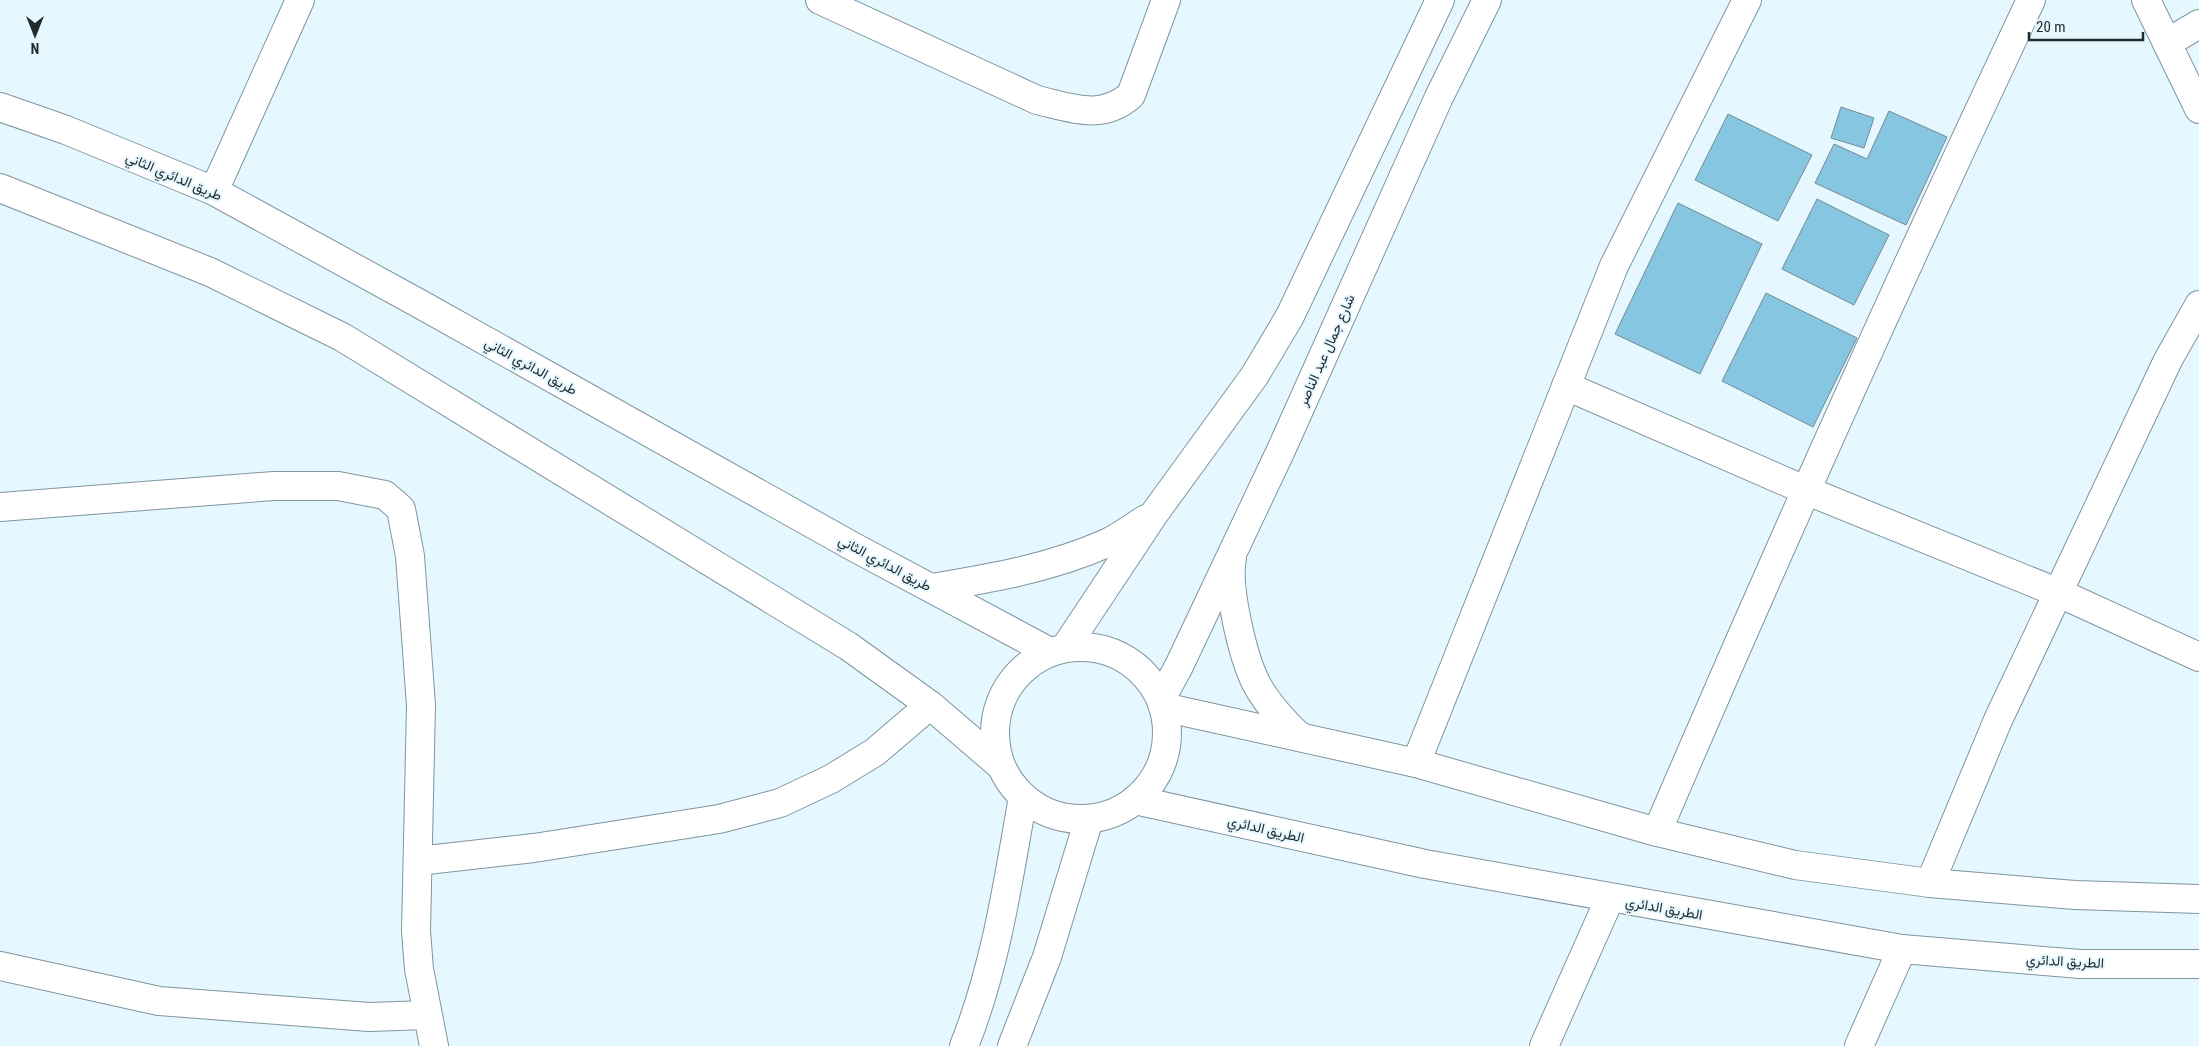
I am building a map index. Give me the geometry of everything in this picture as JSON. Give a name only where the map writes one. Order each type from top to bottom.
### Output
[{"type":"main road","points":[[214,191],[300,0]]},
{"type":"main road","points":[[820,0],[1037,100],[1093,111],[1108,109],[1120,104],[1131,95],[1166,0]]},
{"type":"main road","points":[[1058,650],[1249,383],[1290,316],[1440,0]]},
{"type":"main road","name":"شارع جمال عبد الناصر","points":[[1162,703],[1282,448],[1439,97],[1487,0]]},
{"type":"main road","points":[[1416,763],[1614,266],[1747,0]]},
{"type":"main road","points":[[1657,832],[1805,490],[1946,179],[2031,0]]},
{"type":"main road","points":[[2146,0],[2199,109]]},
{"type":"main road","points":[[2167,43],[2199,24]]},
{"type":"main road","name":"طريق الدائري الثاني","points":[[0,107],[66,130],[214,191],[852,546],[1058,650]]},
{"type":"main road","points":[[0,188],[210,272],[342,337],[848,646],[930,705],[1000,764],[1023,797],[1042,810],[1066,818],[1089,819],[1114,812],[1135,800],[1153,781],[1164,758],[1167,732],[1162,703],[1138,667],[1104,650],[1058,650],[1027,666],[1008,686],[997,711],[994,738],[1000,764]]},
{"type":"main road","points":[[1930,883],[1998,720],[2168,360],[2199,305]]},
{"type":"main road","points":[[1566,386],[1805,490],[2059,593],[2199,657]]},
{"type":"main road","points":[[0,507],[274,486],[338,486],[385,495],[400,509],[410,556],[421,705],[416,931],[419,969],[434,1046]]},
{"type":"main road","points":[[932,588],[1012,575],[1062,560],[1108,542],[1154,514]]},
{"type":"main road","points":[[1233,552],[1230,567],[1234,604],[1246,655],[1256,683],[1279,717],[1300,737]]},
{"type":"main road","points":[[1162,703],[1416,763],[1657,832],[1795,865],[1930,883],[2075,895],[2199,899]]},
{"type":"main road","points":[[418,861],[534,848],[719,819],[780,803],[831,779],[875,752],[930,705]]},
{"type":"main road","points":[[964,1046],[994,957],[1023,797]]},
{"type":"main road","name":"الطريق الدائري","points":[[1135,800],[1425,864],[1902,949],[2080,964],[2199,964]]},
{"type":"main road","points":[[1012,1046],[1047,958],[1089,819]]},
{"type":"main road","points":[[1544,1046],[1610,898]]},
{"type":"main road","points":[[1859,1046],[1902,949]]},
{"type":"main road","points":[[0,966],[159,1001],[369,1017],[427,1015]]},
{"type":"building","points":[[1841,107],[1874,118],[1864,148],[1831,138]]},
{"type":"building","points":[[1889,111],[1947,137],[1906,225],[1815,183],[1834,144],[1867,159]]},
{"type":"building","points":[[1728,114],[1812,155],[1778,221],[1695,180]]},
{"type":"building","points":[[1817,199],[1889,235],[1854,305],[1782,269]]},
{"type":"building","points":[[1678,203],[1762,244],[1700,374],[1615,334]]},
{"type":"building","points":[[1766,293],[1857,338],[1813,427],[1722,381]]}]
